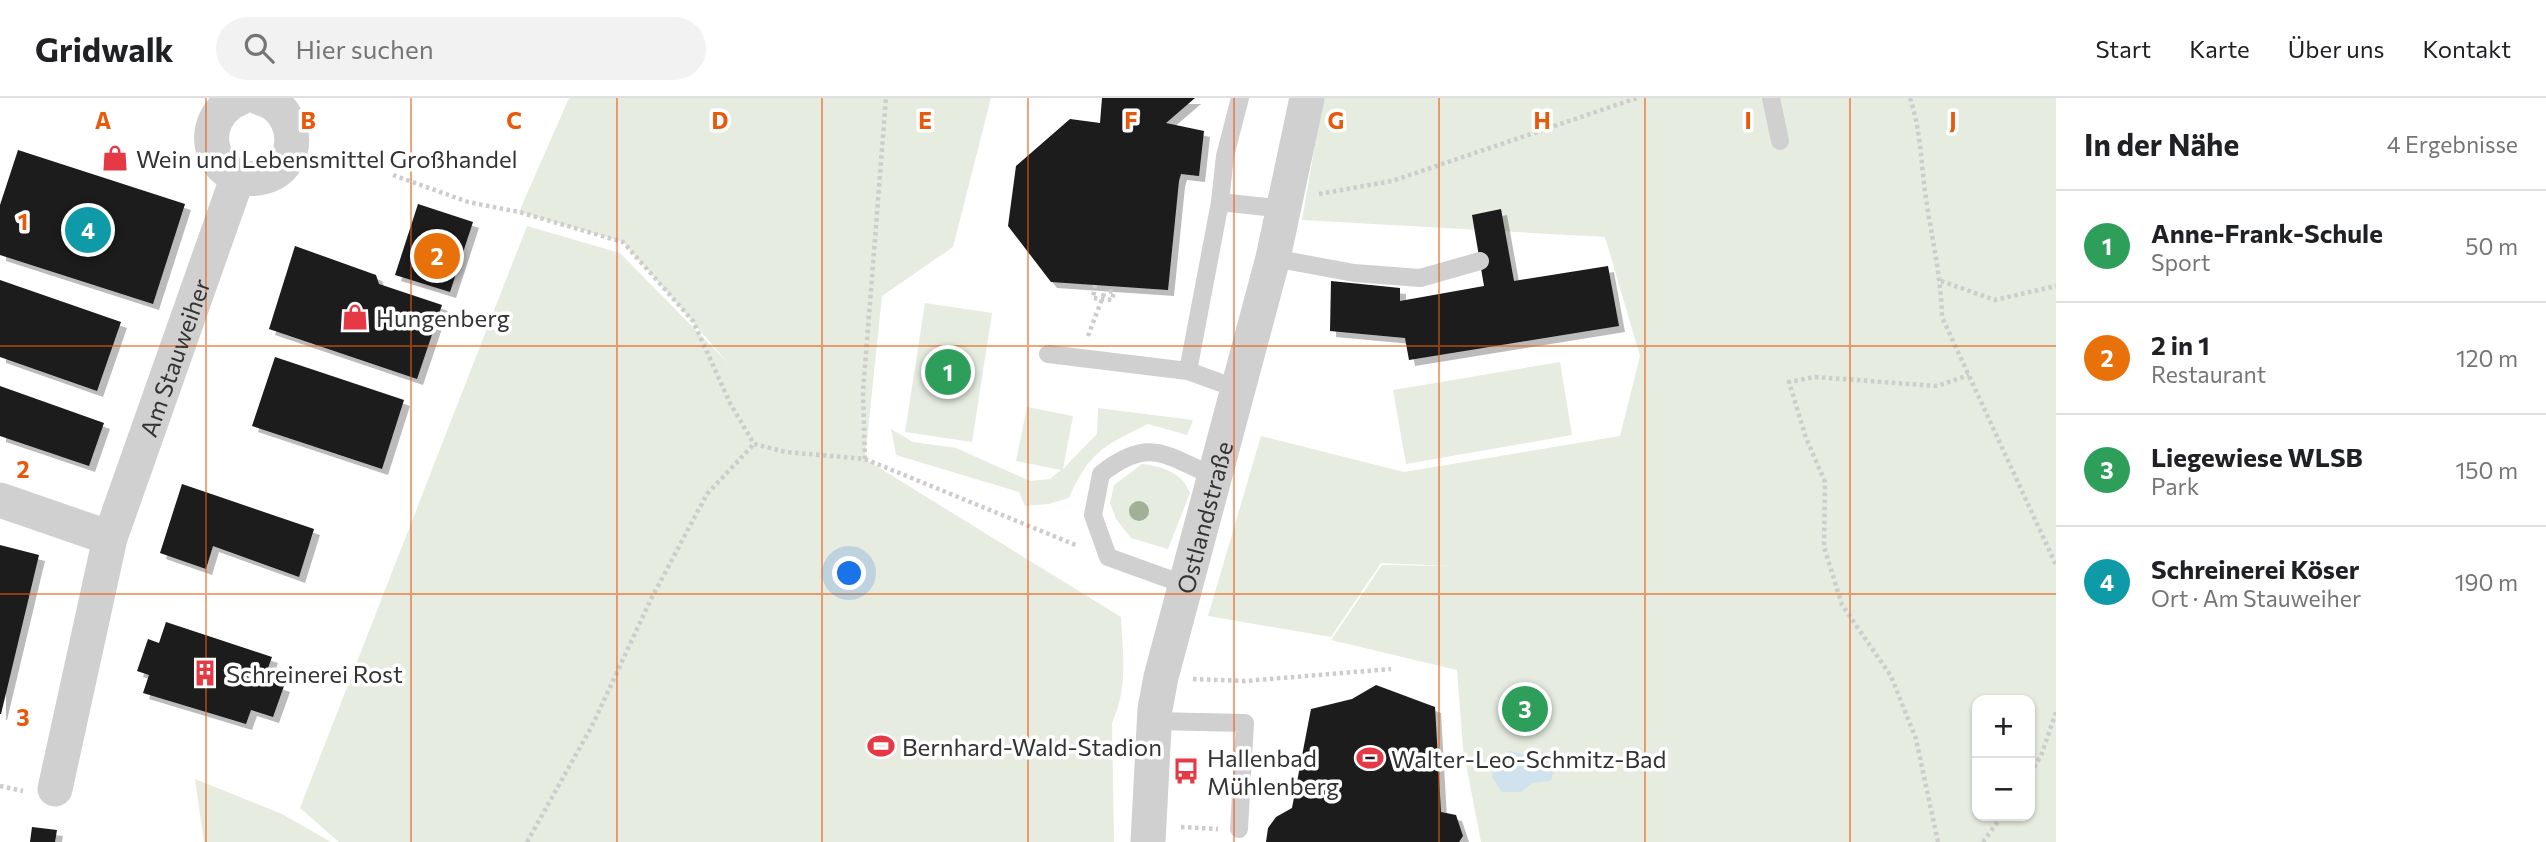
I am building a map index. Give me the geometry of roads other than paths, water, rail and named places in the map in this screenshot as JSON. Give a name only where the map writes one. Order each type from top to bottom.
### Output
[{"type":"street","points":[[240,98],[230,102],[216,116],[211,137],[219,162],[238,176],[260,178],[272,174],[289,155],[293,141],[292,127],[286,114],[271,101],[260,98]]},
{"type":"street","name":"Ostlandstraße","points":[[1148,834],[1154,721],[1161,677],[1273,258],[1307,98]]},
{"type":"street","name":"Am Stauweiher","points":[[55,789],[110,538],[238,176]]},
{"type":"street","points":[[0,500],[110,538]]},
{"type":"lane","points":[[1188,371],[1220,202],[1225,156],[1240,98]]},
{"type":"lane","points":[[1771,98],[1780,141]]},
{"type":"lane","points":[[1220,202],[1286,204]]},
{"type":"lane","points":[[1273,258],[1354,273],[1420,278],[1480,261]]},
{"type":"lane","points":[[1048,354],[1188,371],[1238,389]]},
{"type":"lane","points":[[1184,584],[1108,557],[1093,515],[1101,474],[1125,455],[1158,452],[1213,476]]},
{"type":"lane","points":[[1154,721],[1245,723],[1239,829]]},
{"type":"water","points":[[1538,750],[1552,755],[1555,766],[1551,781],[1532,783],[1521,792],[1502,792],[1492,777],[1495,760],[1510,751],[1525,755]]},
{"type":"place","name":"Wein und Lebensmittel Großhandel","points":[[115,158]]},
{"type":"place","name":"Schreinerei Köser","points":[[88,230]]},
{"type":"place","name":"2 in 1","points":[[437,256]]},
{"type":"place","name":"Hungenberg","points":[[355,317]]},
{"type":"place","name":"Anne-Frank-Schule","points":[[948,372]]},
{"type":"place","name":"Schreinerei Rost","points":[[205,673]]},
{"type":"place","name":"Liegewiese WLSB","points":[[1525,709]]},
{"type":"place","name":"Bernhard-Wald-Stadion","points":[[881,746]]},
{"type":"place","name":"Walter-Leo-Schmitz-Bad","points":[[1370,758]]},
{"type":"place","name":"Hallenbad Mühlenberg","points":[[1186,771]]}]
